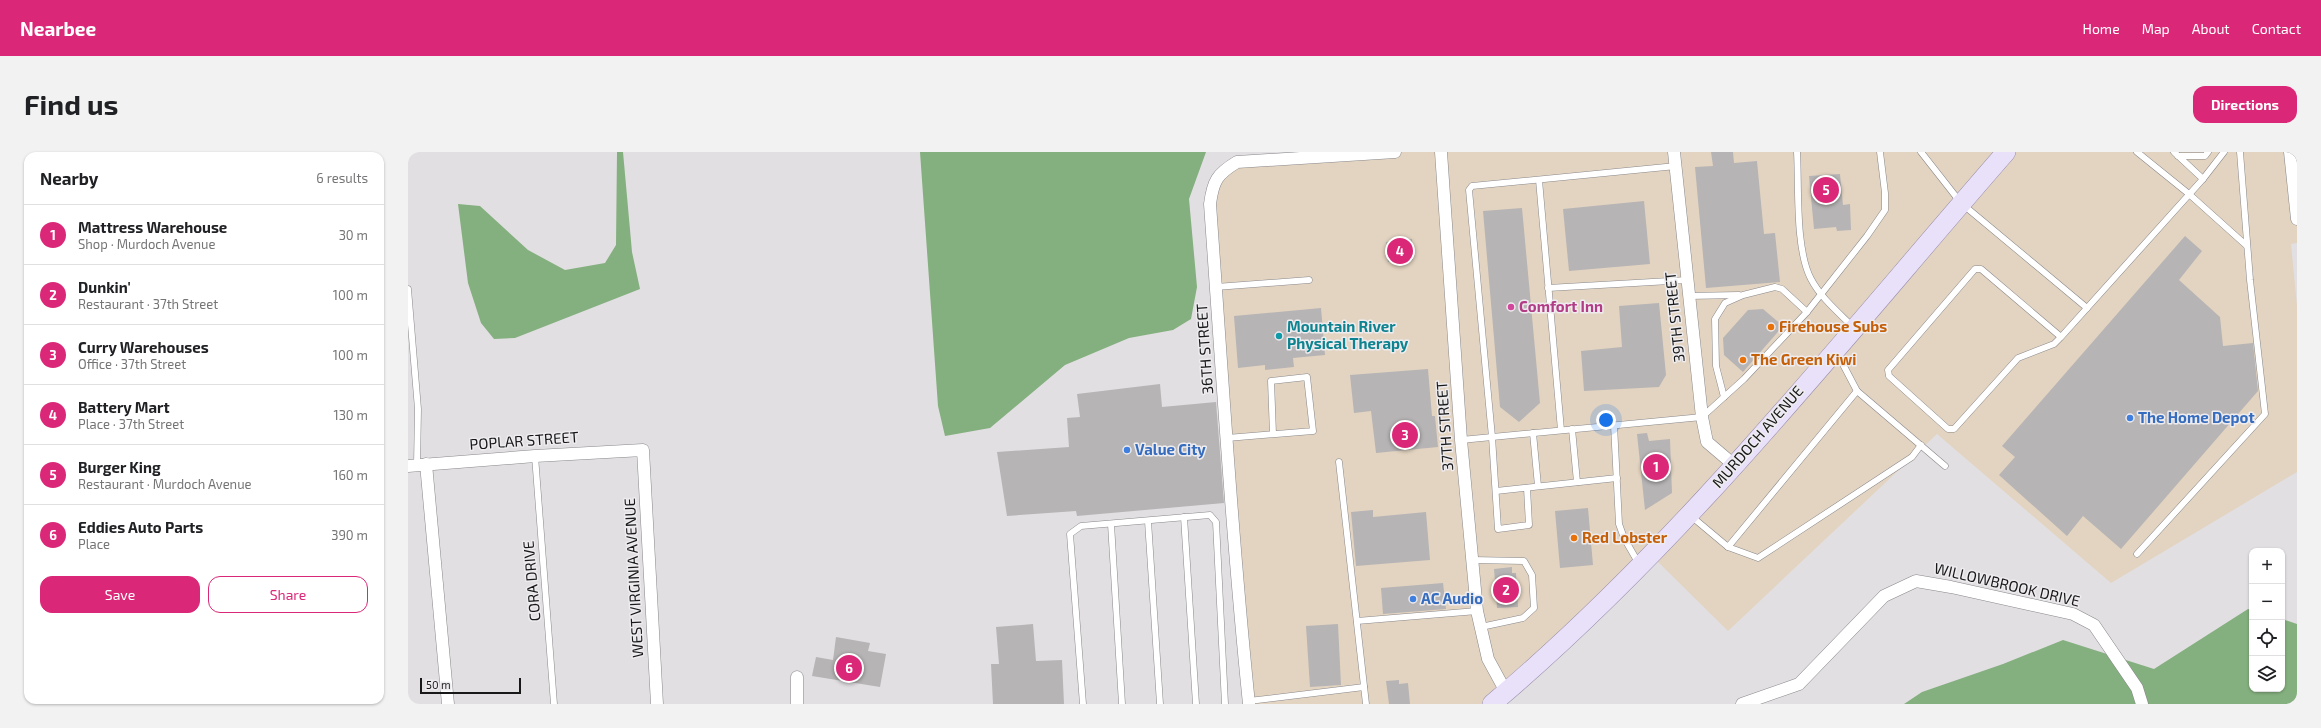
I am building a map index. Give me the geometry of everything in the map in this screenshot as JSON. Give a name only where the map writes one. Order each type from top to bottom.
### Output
[{"type":"main road","name":"MURDOCH AVENUE","points":[[1492,704],[1641,566],[1734,466],[2006,152]]},
{"type":"street","name":"36TH STREET","points":[[1249,702],[1239,615],[1210,204],[1212,185],[1223,171],[1237,162],[1395,152]]},
{"type":"street","name":"37TH STREET","points":[[1441,152],[1461,440],[1477,612],[1488,659],[1506,692]]},
{"type":"street","name":"39TH STREET","points":[[1674,152],[1688,296],[1702,417],[1707,442],[1734,466]]},
{"type":"street","points":[[2290,152],[2297,219]]},
{"type":"street","name":"POPLAR STREET","points":[[417,465],[642,450]]},
{"type":"street","name":"WEST VIRGINIA AVENUE","points":[[642,450],[657,704]]},
{"type":"street","points":[[417,465],[448,704]]},
{"type":"street","name":"WILLOWBROOK DRIVE","points":[[1742,704],[1799,684],[1884,596],[1916,581],[1951,587],[2073,614],[2087,621],[2094,625],[2137,688],[2142,704]]},
{"type":"street","points":[[797,677],[797,704]]},
{"type":"lane","points":[[1797,152],[1801,244],[1810,278],[1821,296],[1854,329]]},
{"type":"lane","points":[[1461,440],[1702,417],[1724,397],[1808,312],[1884,210],[1885,193],[1880,152]]},
{"type":"lane","points":[[1921,152],[1961,203],[2087,308]]},
{"type":"lane","points":[[2136,152],[2189,194],[2247,246]]},
{"type":"lane","points":[[2176,154],[2205,156],[2208,152]]},
{"type":"lane","points":[[2061,337],[1981,269],[1975,269],[1888,370],[1889,376],[1948,429],[1954,429],[2018,358],[2054,344],[2061,337],[2189,194],[2224,152]]},
{"type":"lane","points":[[2137,554],[2265,414],[2247,246],[2240,152]]},
{"type":"lane","points":[[2176,154],[2202,179]]},
{"type":"lane","points":[[1527,488],[1529,525],[1498,528],[1492,437],[1469,190],[1472,186],[1676,166]]},
{"type":"lane","points":[[1539,180],[1561,430]]},
{"type":"lane","points":[[1216,287],[1309,280]]},
{"type":"lane","points":[[1548,288],[1687,280]]},
{"type":"lane","points":[[1724,397],[1716,366],[1715,319],[1725,303],[1743,295],[1775,287],[1782,289],[1808,312]]},
{"type":"lane","points":[[408,289],[418,409],[417,465]]},
{"type":"lane","points":[[1688,296],[1743,295]]},
{"type":"lane","points":[[1835,350],[1857,391],[1945,466]]},
{"type":"lane","points":[[1227,438],[1313,431],[1307,377],[1271,381],[1273,434]]},
{"type":"lane","points":[[1728,547],[1857,391]]},
{"type":"lane","points":[[1614,425],[1619,524],[1624,538],[1641,566]]},
{"type":"lane","points":[[1572,429],[1577,482]]},
{"type":"lane","points":[[1533,433],[1538,486]]},
{"type":"lane","points":[[1689,514],[1728,547],[1758,558],[1912,457],[1921,445]]},
{"type":"lane","name":"CORA DRIVE","points":[[535,456],[554,704]]},
{"type":"lane","points":[[1339,462],[1366,704]]},
{"type":"lane","points":[[1496,491],[1617,478]]},
{"type":"lane","points":[[1083,704],[1070,534],[1081,526],[1210,515],[1216,522],[1225,704]]},
{"type":"lane","points":[[1184,517],[1196,704]]},
{"type":"lane","points":[[1148,521],[1160,704]]},
{"type":"lane","points":[[1111,524],[1122,704]]},
{"type":"lane","points":[[1472,560],[1524,561],[1532,575],[1534,608],[1523,618],[1481,627]]},
{"type":"lane","points":[[1357,621],[1477,612]]},
{"type":"lane","points":[[1249,702],[1364,687]]},
{"type":"shaded area","points":[[1354,152],[2297,152],[2297,243],[2291,244],[2297,306],[2297,472],[2111,583],[1937,434],[1728,631],[1652,556],[1492,704],[1249,704],[1210,204],[1223,171],[1237,162]]},
{"type":"green space","points":[[617,152],[623,152],[632,252],[640,289],[515,338],[494,339],[481,323],[468,283],[458,204],[480,206],[528,250],[565,270],[605,263],[616,245]]},
{"type":"green space","points":[[920,152],[1206,152],[1189,199],[1197,287],[1191,319],[1173,330],[1129,338],[1065,365],[990,428],[945,436],[938,406]]},
{"type":"green space","points":[[2248,609],[2249,692],[2285,692],[2285,620],[2297,624],[2297,704],[1904,704],[1922,692],[2003,664],[2063,640],[2154,669]]},
{"type":"building","points":[[1711,152],[1733,152],[1734,163],[1757,161],[1764,234],[1775,233],[1780,282],[1706,288],[1695,167],[1713,166]]},
{"type":"building","points":[[1840,174],[1843,205],[1850,204],[1851,230],[1837,231],[1836,227],[1814,229],[1809,176]]},
{"type":"building","points":[[1644,201],[1650,264],[1569,271],[1563,209]]},
{"type":"building","name":"Comfort Inn","points":[[1522,208],[1540,403],[1519,422],[1500,407],[1483,211]]},
{"type":"building","name":"The Home Depot","points":[[2185,236],[2202,251],[2179,280],[2220,317],[2223,346],[2253,343],[2258,391],[2121,549],[2083,516],[2067,536],[1999,475],[2015,457],[2002,446]]},
{"type":"building","points":[[1412,239],[1413,260],[1388,262],[1386,242]]},
{"type":"building","points":[[1659,303],[1666,375],[1659,387],[1584,391],[1581,351],[1622,347],[1619,306]]},
{"type":"building","name":"Mountain River Physical Therapy","points":[[1321,308],[1325,355],[1293,358],[1294,367],[1265,370],[1265,365],[1238,368],[1234,316]]},
{"type":"building","points":[[1763,309],[1783,326],[1743,372],[1724,355],[1723,338],[1748,310]]},
{"type":"building","points":[[1428,369],[1432,416],[1435,416],[1438,447],[1376,453],[1371,411],[1354,413],[1350,375]]},
{"type":"building","name":"Value City","points":[[1160,384],[1162,407],[1216,402],[1224,503],[1077,516],[1076,511],[1007,516],[997,452],[1069,447],[1067,418],[1080,417],[1077,394]]},
{"type":"building","points":[[1647,433],[1649,441],[1670,439],[1672,493],[1645,510],[1637,434]]},
{"type":"building","name":"Red Lobster","points":[[1588,508],[1593,565],[1560,568],[1555,511]]},
{"type":"building","points":[[1373,510],[1373,517],[1426,512],[1430,560],[1356,566],[1351,512]]},
{"type":"building","points":[[1512,567],[1512,573],[1516,573],[1518,607],[1497,608],[1494,569]]},
{"type":"building","name":"AC Audio","points":[[1443,583],[1446,609],[1383,614],[1381,588]]},
{"type":"building","points":[[1033,624],[1036,661],[1062,660],[1064,704],[993,704],[991,664],[999,664],[996,627]]},
{"type":"building","points":[[1338,624],[1341,685],[1310,687],[1306,626]]},
{"type":"building","points":[[836,637],[870,643],[868,651],[886,654],[880,687],[812,676],[816,657],[833,660]]},
{"type":"building","points":[[1399,680],[1399,684],[1408,683],[1410,704],[1389,704],[1386,681]]},
{"type":"place","name":"Burger King","points":[[1826,190]]},
{"type":"place","name":"Battery Mart","points":[[1400,251]]},
{"type":"place","name":"Comfort Inn","points":[[1511,307]]},
{"type":"place","name":"Firehouse Subs","points":[[1771,327]]},
{"type":"place","name":"Mountain River Physical Therapy","points":[[1279,336]]},
{"type":"place","name":"The Green Kiwi","points":[[1743,360]]},
{"type":"place","name":"The Home Depot","points":[[2130,418]]},
{"type":"place","name":"Curry Warehouses","points":[[1405,435]]},
{"type":"place","name":"Value City","points":[[1127,450]]},
{"type":"place","name":"Mattress Warehouse","points":[[1656,467]]},
{"type":"place","name":"Red Lobster","points":[[1574,538]]},
{"type":"place","name":"Dunkin'","points":[[1506,590]]},
{"type":"place","name":"AC Audio","points":[[1413,599]]},
{"type":"place","name":"Eddies Auto Parts","points":[[849,668]]}]
